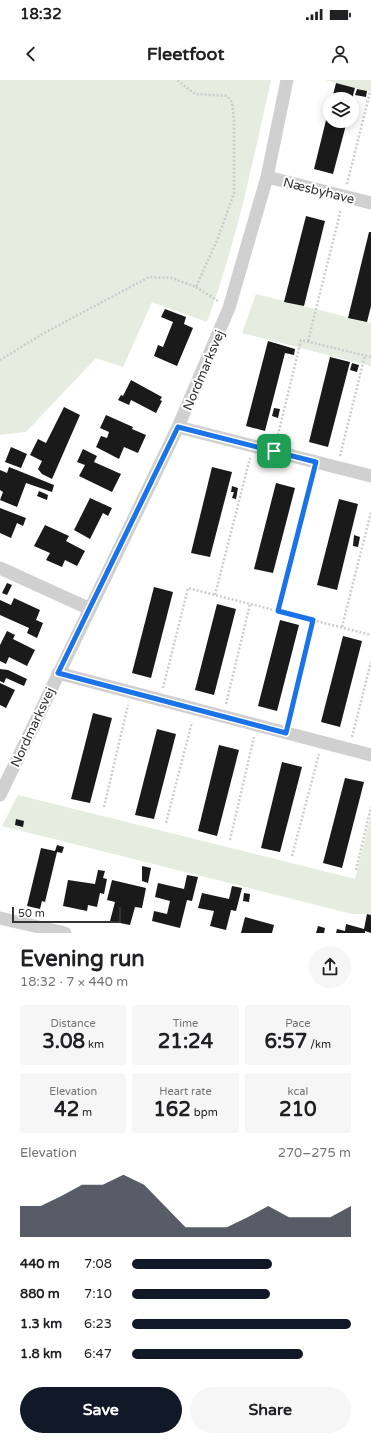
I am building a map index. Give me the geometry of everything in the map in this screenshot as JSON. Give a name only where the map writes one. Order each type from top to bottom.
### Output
[{"type":"street","name":"Nordmarksvej","points":[[0,794],[178,427],[229,308],[267,177],[287,80]]},
{"type":"street","name":"Næsbyhave","points":[[267,177],[371,203]]},
{"type":"street","points":[[178,427],[371,476]]},
{"type":"street","points":[[0,568],[90,609]]},
{"type":"street","points":[[58,673],[371,755]]},
{"type":"street","points":[[0,918],[65,933]]},
{"type":"path","points":[[177,80],[196,94],[226,96],[232,102],[234,121],[234,193],[218,238],[196,287]]},
{"type":"path","points":[[308,341],[370,92]]},
{"type":"path","points":[[0,360],[44,333],[149,278],[172,278],[196,287],[229,308]]},
{"type":"path","points":[[274,451],[301,340],[371,357]]},
{"type":"path","points":[[337,468],[365,355]]},
{"type":"path","points":[[214,595],[253,446]]},
{"type":"path","points":[[278,611],[316,462]]},
{"type":"path","points":[[342,627],[371,512]]},
{"type":"path","points":[[160,700],[188,588],[371,635]]},
{"type":"path","points":[[223,716],[250,604]]},
{"type":"path","points":[[286,733],[313,620]]},
{"type":"path","points":[[349,749],[371,662]]},
{"type":"path","points":[[104,807],[131,692]]},
{"type":"path","points":[[166,824],[196,709]]},
{"type":"path","points":[[230,840],[256,725]]},
{"type":"path","points":[[292,856],[322,742]]},
{"type":"path","points":[[356,870],[371,807]]},
{"type":"shaded area","points":[[0,80],[271,80],[235,233],[227,263],[207,322],[152,302],[123,367],[96,358],[26,432],[0,435]]},
{"type":"shaded area","points":[[325,80],[371,80],[371,92]]},
{"type":"shaded area","points":[[256,294],[371,323],[371,366],[242,333]]},
{"type":"shaded area","points":[[18,795],[355,879],[371,815],[371,914],[352,914],[2,826]]},
{"type":"building","points":[[336,83],[355,88],[354,92],[334,92]]},
{"type":"building","points":[[357,89],[367,91],[366,97],[359,96],[359,92],[356,92]]},
{"type":"building","points":[[324,128],[345,128],[333,174],[314,169]]},
{"type":"building","points":[[306,216],[325,221],[304,306],[284,302]]},
{"type":"building","points":[[369,232],[371,232],[371,306],[367,322],[348,318]]},
{"type":"building","points":[[165,309],[186,317],[184,324],[193,328],[177,366],[154,356],[158,345],[163,347],[173,322],[161,317]]},
{"type":"building","points":[[268,341],[295,349],[294,355],[285,353],[265,431],[246,426]]},
{"type":"building","points":[[330,357],[350,362],[328,447],[309,442]]},
{"type":"building","points":[[352,363],[359,365],[357,372],[350,370]]},
{"type":"building","points":[[131,380],[162,397],[160,400],[162,401],[156,413],[131,400],[129,405],[118,400],[121,395],[123,396]]},
{"type":"building","points":[[64,407],[80,415],[52,479],[42,474],[38,469],[42,461],[30,455],[38,439],[46,443]]},
{"type":"building","points":[[274,408],[280,409],[278,418],[272,416]]},
{"type":"building","points":[[106,415],[133,427],[132,429],[146,435],[138,453],[124,447],[119,459],[96,447],[101,436],[107,438],[109,432],[100,428]]},
{"type":"building","points":[[11,447],[27,454],[21,468],[5,462]]},
{"type":"building","points":[[83,449],[97,456],[94,462],[121,474],[112,492],[79,476],[85,465],[77,462]]},
{"type":"building","points":[[9,467],[54,485],[52,492],[26,483],[17,507],[0,500],[3,492],[0,490],[0,470],[7,473]]},
{"type":"building","points":[[212,467],[232,472],[210,557],[191,553]]},
{"type":"building","points":[[276,483],[295,488],[273,573],[254,569]]},
{"type":"building","points":[[232,486],[238,488],[236,499],[232,498],[234,492],[231,492]]},
{"type":"building","points":[[39,491],[48,495],[47,500],[37,496]]},
{"type":"building","points":[[90,498],[112,508],[108,516],[103,513],[90,539],[74,530]]},
{"type":"building","points":[[339,499],[358,504],[337,590],[317,585]]},
{"type":"building","points":[[0,508],[26,518],[23,526],[17,523],[11,538],[0,533]]},
{"type":"building","points":[[45,525],[69,536],[66,541],[85,551],[77,566],[65,560],[62,567],[46,560],[50,553],[34,546]]},
{"type":"building","points":[[354,535],[360,537],[358,547],[353,546]]},
{"type":"building","points":[[7,583],[12,585],[7,595],[2,593]]},
{"type":"building","points":[[154,587],[173,592],[151,678],[132,673]]},
{"type":"building","points":[[14,598],[40,610],[36,620],[43,623],[37,638],[27,633],[29,628],[0,615],[0,600],[11,605]]},
{"type":"building","points":[[217,604],[236,609],[214,695],[195,690]]},
{"type":"building","points":[[280,620],[299,625],[277,711],[258,706]]},
{"type":"building","points":[[7,631],[15,635],[13,639],[35,650],[27,666],[9,657],[6,664],[0,661],[0,645]]},
{"type":"building","points":[[343,636],[362,641],[340,727],[321,722]]},
{"type":"building","points":[[0,669],[8,670],[27,679],[24,686],[6,678],[4,683],[0,681]]},
{"type":"building","points":[[0,683],[15,690],[6,708],[0,705]]},
{"type":"building","points":[[93,713],[112,718],[90,803],[71,799]]},
{"type":"building","points":[[157,729],[176,734],[154,819],[135,815]]},
{"type":"building","points":[[219,745],[239,750],[217,836],[198,831]]},
{"type":"building","points":[[282,762],[302,767],[280,852],[261,848]]},
{"type":"building","points":[[345,778],[364,782],[342,868],[323,863]]},
{"type":"building","points":[[16,819],[24,821],[23,827],[15,825]]},
{"type":"building","points":[[57,845],[64,847],[62,853],[57,852],[45,902],[42,901],[40,909],[27,906],[41,848],[55,851]]},
{"type":"building","points":[[142,866],[151,868],[148,883],[142,881]]},
{"type":"building","points":[[98,870],[105,871],[103,878],[107,879],[104,894],[100,893],[97,907],[88,905],[87,911],[63,906],[68,880],[95,884]]},
{"type":"building","points":[[187,875],[198,877],[192,901],[187,900],[180,928],[152,921],[154,911],[167,914],[170,901],[155,897],[158,883],[184,889]]},
{"type":"building","points":[[112,880],[146,888],[142,908],[135,907],[130,925],[110,921],[115,902],[107,900]]},
{"type":"building","points":[[232,886],[242,888],[236,911],[231,910],[226,930],[210,926],[214,911],[198,908],[202,893],[229,899]]},
{"type":"building","points":[[244,893],[250,894],[249,902],[243,901]]},
{"type":"building","points":[[367,914],[371,915],[371,933],[365,931],[365,933],[336,933],[337,929],[345,931],[346,924],[364,929]]},
{"type":"building","points":[[245,917],[274,925],[272,933],[241,933]]},
{"type":"building","points":[[318,926],[325,928],[324,933],[316,933]]},
{"type":"route","points":[[178,427],[274,451],[316,462],[278,611],[313,620],[286,733],[58,673],[178,427]]}]
